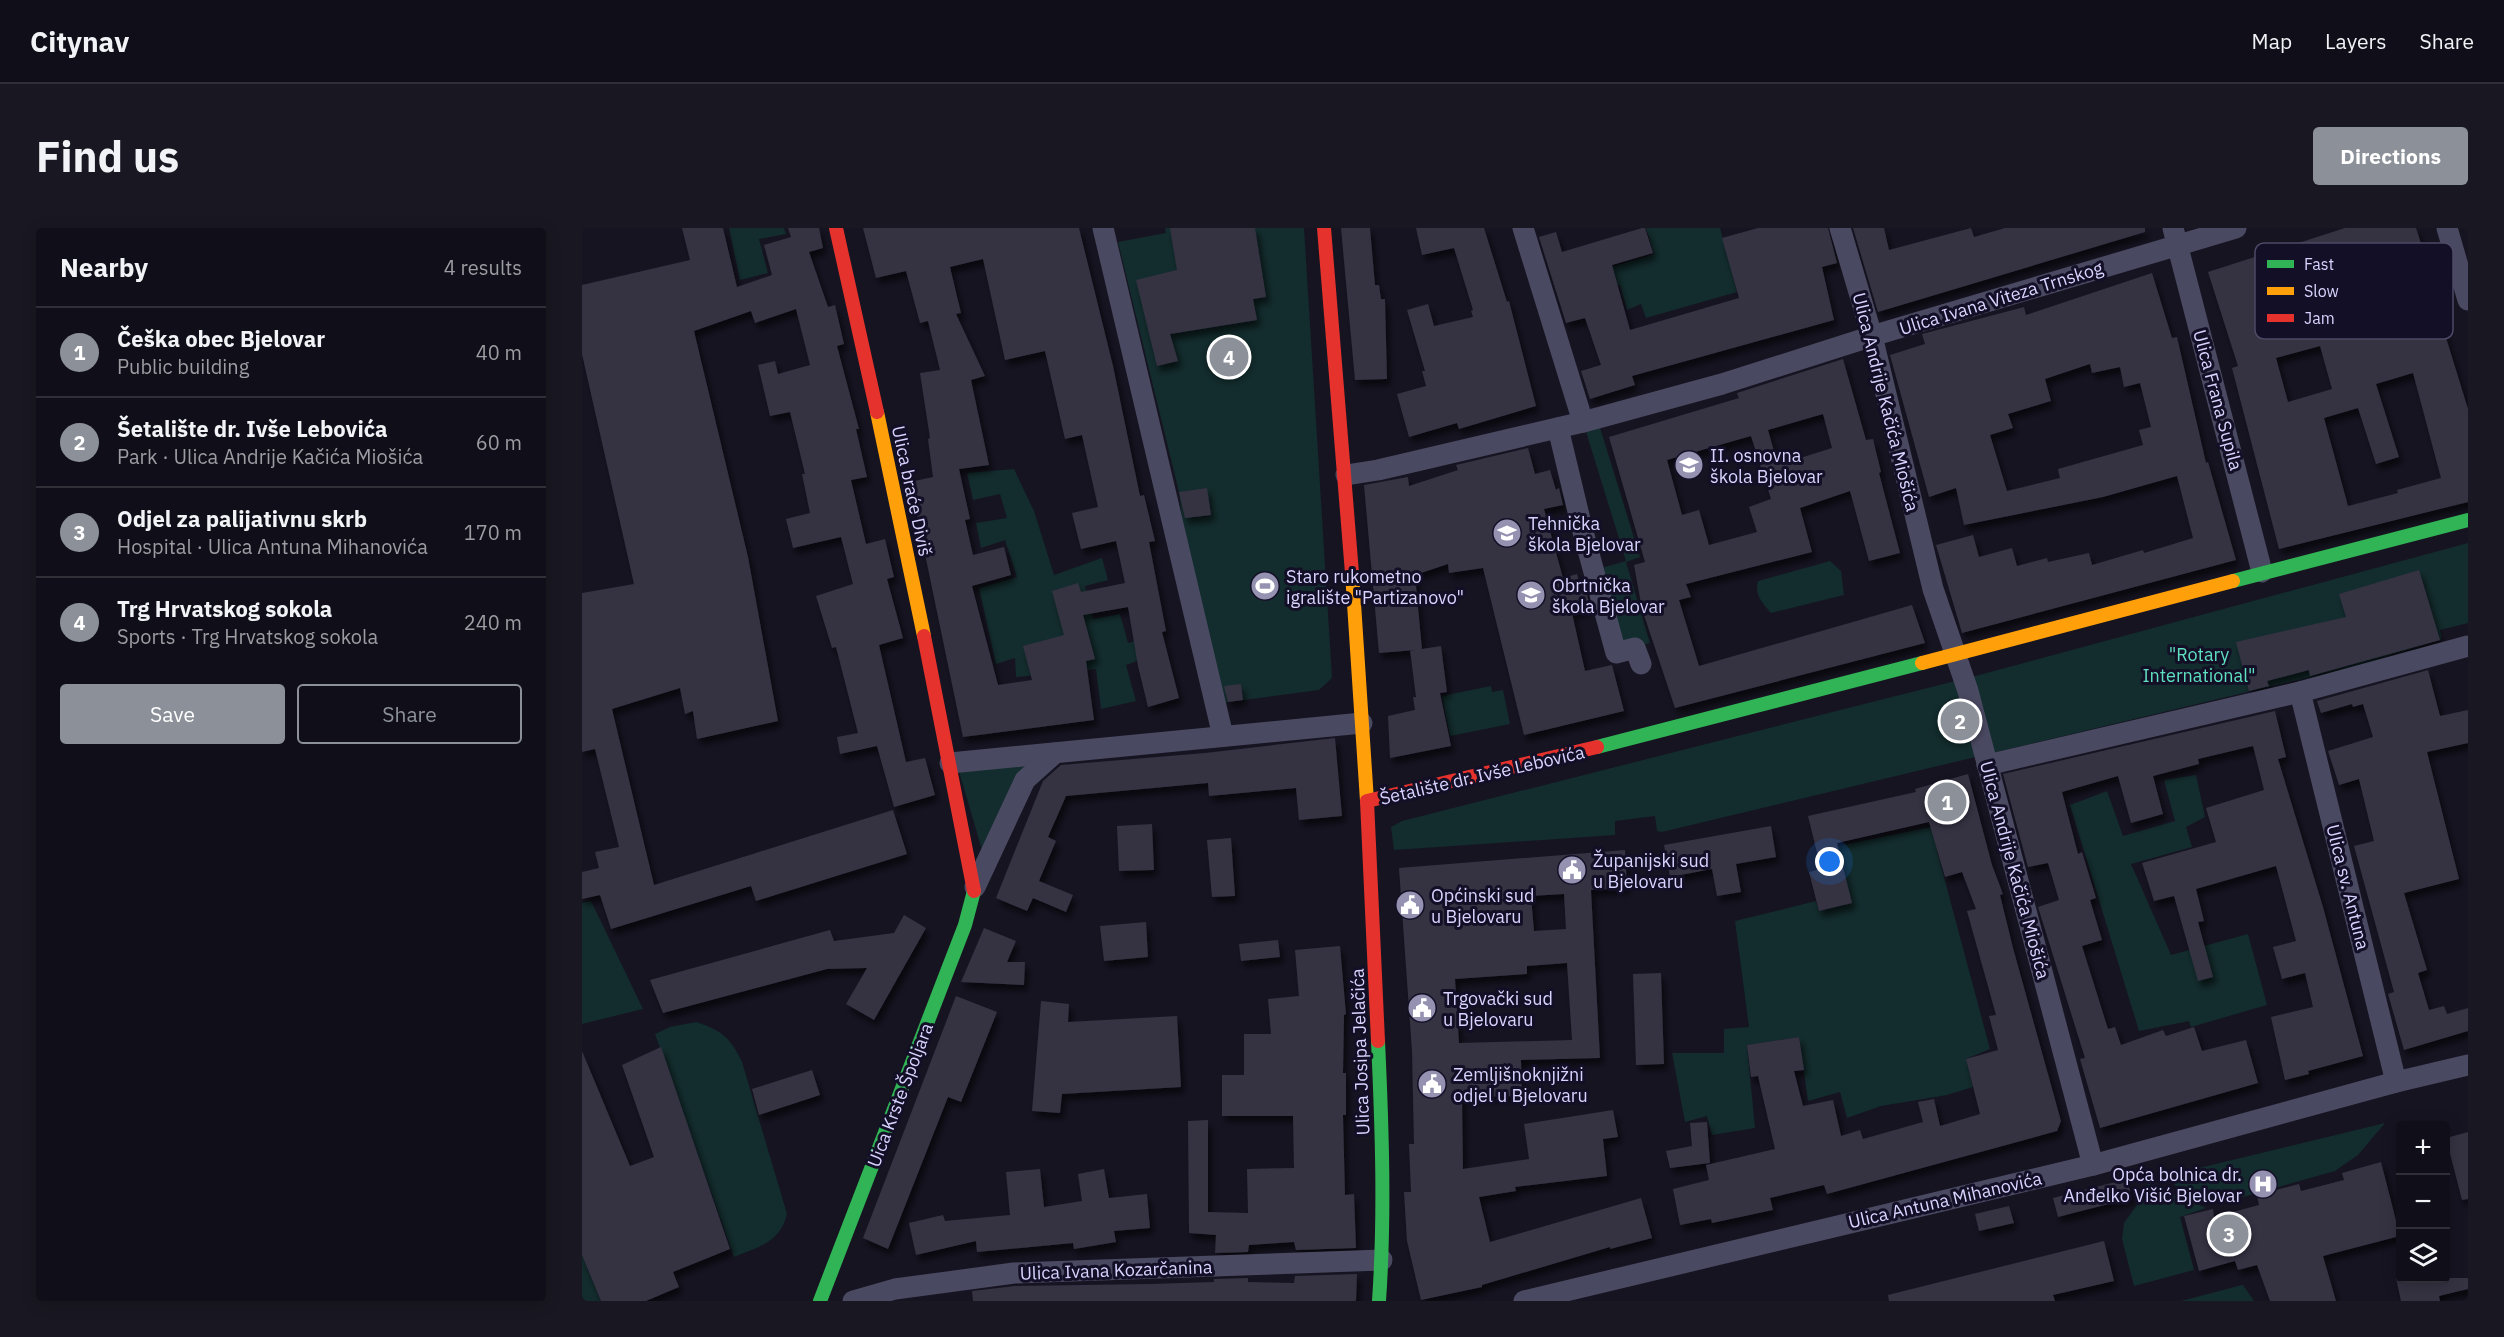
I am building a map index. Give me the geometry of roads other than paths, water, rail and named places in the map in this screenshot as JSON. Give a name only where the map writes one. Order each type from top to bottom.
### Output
[{"type":"main road","name":"Ulica braće Diviš","points":[[836,228],[894,491],[950,763]]},
{"type":"main road","name":"Ulica Josipa Jelačića","points":[[1324,228],[1346,475],[1368,801],[1382,1126],[1380,1301]]},
{"type":"main road","name":"Šetalište dr. Ivše Lebovića","points":[[1368,801],[1636,739],[2262,572],[2468,520]]},
{"type":"main road","name":"Uica Krste Špoljara","points":[[820,1301],[965,925],[975,887],[950,763]]},
{"type":"street","points":[[1103,228],[1223,736]]},
{"type":"street","points":[[1523,228],[1571,425],[1582,528],[1616,653],[1635,648],[1641,663]]},
{"type":"street","name":"Ulica Andrije Kačića Miošića","points":[[1840,228],[1872,336],[1933,589],[1944,626],[1956,654],[1987,765],[2093,1166]]},
{"type":"street","name":"Ulica Ivana Viteza Trnskog","points":[[1346,475],[1378,470],[1571,425],[1722,384],[2175,236],[2236,228]]},
{"type":"street","points":[[2447,228],[2451,243]]},
{"type":"street","name":"Ulica Frana Supila","points":[[2175,236],[2262,572]]},
{"type":"street","points":[[2453,249],[2468,300]]},
{"type":"street","points":[[1987,765],[2300,692],[2468,646]]},
{"type":"street","name":"Ulica sv. Antuna","points":[[2300,692],[2396,1082]]},
{"type":"street","points":[[950,763],[1362,723]]},
{"type":"street","name":"Uica Krste Špoljara","points":[[975,887],[1024,780],[1055,753]]},
{"type":"street","name":"Ulica Antuna Mihanovića","points":[[1524,1301],[2093,1166],[2396,1082],[2468,1065]]},
{"type":"street","name":"Ulica Ivana Kozarčanina","points":[[853,1301],[895,1289],[1014,1273],[1382,1260]]},
{"type":"place","name":"Trg Hrvatskog sokola","points":[[1229,357]]},
{"type":"place","name":"II. osnovna škola Bjelovar","points":[[1689,465]]},
{"type":"place","name":"Tehnička škola Bjelovar","points":[[1507,533]]},
{"type":"place","name":"Staro rukometno igralište \"Partizanovo\"","points":[[1265,586]]},
{"type":"place","name":"Obrtnička škola Bjelovar","points":[[1531,595]]},
{"type":"place","name":"Šetalište dr. Ivše Lebovića","points":[[1960,721]]},
{"type":"place","name":"Češka obec Bjelovar","points":[[1947,802]]},
{"type":"place","name":"Županijski sud u Bjelovaru","points":[[1572,870]]},
{"type":"place","name":"Općinski sud u Bjelovaru","points":[[1410,905]]},
{"type":"place","name":"Trgovački sud u Bjelovaru","points":[[1422,1008]]},
{"type":"place","name":"Zemljišnoknjižni odjel u Bjelovaru","points":[[1432,1084]]},
{"type":"place","name":"Opća bolnica dr. Anđelko Višić Bjelovar","points":[[2263,1184]]},
{"type":"place","name":"Odjel za palijativnu skrb","points":[[2229,1234]]},
{"type":"park label","name":"\"Rotary International\"","points":[[2199,664]]}]
